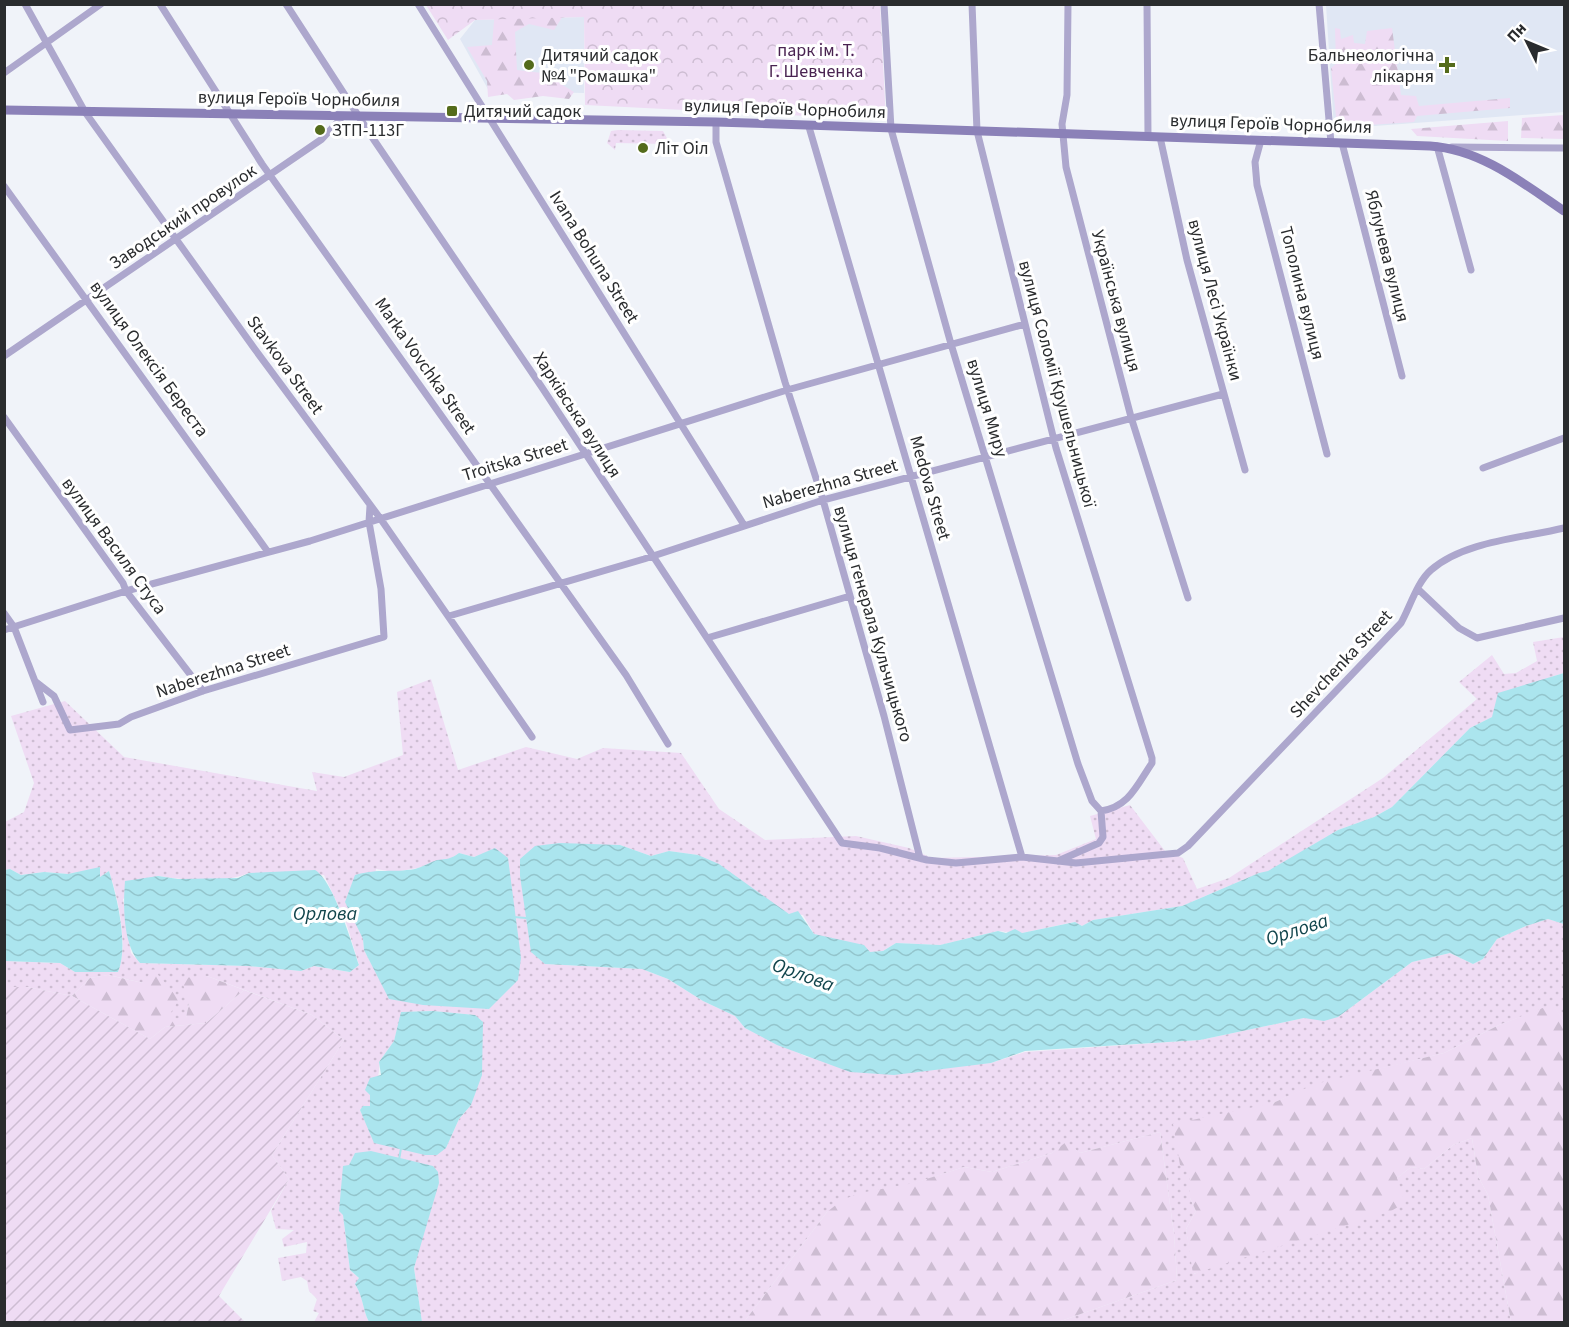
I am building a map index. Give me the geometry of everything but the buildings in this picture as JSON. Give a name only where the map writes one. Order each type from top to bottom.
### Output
[{"type":"street","name":"Stavkova Street","points":[[25,4],[85,112],[380,518],[532,737]]},
{"type":"street","points":[[4,73],[101,4]]},
{"type":"street","name":"Marka Vovchka Street","points":[[160,4],[228,114],[626,675],[668,744]]},
{"type":"street","name":"Харківська вулиця","points":[[286,4],[359,117],[535,376],[584,454],[842,843],[880,848],[920,858]]},
{"type":"street","name":"Ivana Bohuna Street","points":[[418,4],[744,525]]},
{"type":"street","name":"вулиця Миру","points":[[884,4],[891,129],[951,344],[1078,764],[1092,801],[1101,811]]},
{"type":"street","name":"вулиця Соломії Крушельницької","points":[[972,4],[976,131],[1053,437],[1114,641],[1150,748],[1152,763],[1127,801],[1119,807],[1101,811]]},
{"type":"street","name":"Українська вулиця","points":[[1068,4],[1067,95],[1061,133],[1066,167],[1131,417],[1188,598]]},
{"type":"street","points":[[1147,4],[1148,136]]},
{"type":"street","points":[[1319,4],[1331,142]]},
{"type":"street","name":"вулиця Героїв Чорнобиля","points":[[4,110],[716,122],[809,127],[1061,133],[1450,147],[1564,148]]},
{"type":"street","name":"Заводський провулок","points":[[4,356],[322,139],[343,116]]},
{"type":"street","name":"вулиця генерала Кульчицького","points":[[716,122],[716,142],[787,390],[823,500],[920,858]]},
{"type":"street","name":"Medova Street","points":[[809,127],[1022,856]]},
{"type":"street","name":"вулиця Лесі Українки","points":[[1160,137],[1187,260],[1245,470]]},
{"type":"street","name":"Тополина вулиця","points":[[1261,140],[1255,162],[1257,185],[1327,454]]},
{"type":"street","name":"Яблунева вулиця","points":[[1342,143],[1402,376]]},
{"type":"street","points":[[1437,146],[1471,270]]},
{"type":"street","points":[[1450,147],[1494,166],[1564,211]]},
{"type":"street","name":"вулиця Олексія Береста","points":[[4,186],[88,299],[268,552]]},
{"type":"street","name":"Troitska Street","points":[[4,630],[126,591],[369,522],[787,390],[1025,324]]},
{"type":"street","name":"Naberezhna Street","points":[[449,616],[653,556],[823,500],[986,458],[1053,437],[1223,394]]},
{"type":"street","name":"вулиця Василя Стуса","points":[[4,417],[123,583],[126,591],[203,691]]},
{"type":"street","points":[[1483,468],[1564,438]]},
{"type":"street","points":[[369,522],[370,506]]},
{"type":"street","name":"Naberezhna Street","points":[[36,681],[54,696],[70,730],[119,724],[131,717],[203,691],[384,637],[381,589],[369,522]]},
{"type":"street","name":"Shevchenka Street","points":[[1054,862],[1178,853],[1188,846],[1401,623],[1431,570],[1488,543],[1564,528]]},
{"type":"street","points":[[1419,590],[1459,628],[1477,638],[1564,618]]},
{"type":"street","points":[[707,638],[850,596]]},
{"type":"street","points":[[4,613],[14,627],[43,702]]},
{"type":"street","points":[[920,858],[956,863],[1022,856],[1054,862],[1099,843],[1102,837],[1101,811]]},
{"type":"shaded area","name":"Бальнеологічна лікарня","points":[[1326,5],[1564,5],[1564,112],[1334,129]]},
{"type":"shaded area","name":"Дитячий садок №4 \"Ромашка\"","points":[[584,17],[584,93],[489,91],[460,39],[475,20]]},
{"type":"green space","name":"парк ім. Т. Г. Шевченка","points":[[426,5],[880,5],[886,120],[585,105],[584,17],[475,20],[448,40]]},
{"type":"green space","points":[[495,9],[563,16],[554,30],[529,24],[515,32],[517,70],[559,75],[559,83],[574,92],[569,99],[543,96],[514,100],[507,94],[488,97],[487,81],[467,47],[492,45]]},
{"type":"green space","points":[[1335,28],[1340,29],[1341,39],[1353,35],[1354,43],[1365,44],[1367,31],[1392,28],[1401,95],[1416,96],[1419,106],[1510,98],[1510,108],[1417,116],[1414,122],[1337,127],[1331,68],[1336,64]]},
{"type":"green space","points":[[1564,115],[1564,139],[1521,138],[1522,118]]},
{"type":"green space","points":[[1508,121],[1508,141],[1417,136],[1411,129]]},
{"type":"green space","points":[[611,131],[663,131],[668,140],[666,144],[616,143],[615,150],[607,143]]},
{"type":"green space","points":[[1564,637],[1564,673],[1554,676],[1492,717],[1470,728],[1392,807],[1374,817],[1338,830],[1268,872],[1259,873],[1182,906],[1093,920],[1082,926],[1074,922],[1022,933],[998,931],[940,945],[896,943],[883,951],[870,952],[859,946],[814,934],[803,915],[789,914],[698,855],[669,851],[651,856],[620,845],[596,845],[545,964],[642,969],[668,979],[703,1001],[735,1016],[745,1028],[807,1057],[953,1066],[991,1063],[1025,1052],[1200,1040],[1304,1018],[1338,1017],[1412,962],[1450,953],[1473,964],[1483,959],[1497,939],[1526,926],[1548,919],[1564,924],[1564,1022],[1553,1005],[1499,1025],[1444,1053],[1315,1085],[1273,1103],[1190,1173],[1190,1198],[1196,1211],[1186,1229],[1194,1274],[1397,1178],[1411,1167],[1424,1169],[1453,1145],[1472,1138],[1478,1176],[1488,1195],[1511,1322],[1058,1322],[1177,1280],[1174,1234],[1160,1132],[1080,1153],[1066,1143],[1052,1153],[992,1172],[964,1167],[827,1212],[744,1322],[422,1322],[414,1268],[418,1251],[343,1215],[350,1270],[360,1279],[355,1284],[369,1322],[314,1322],[319,1313],[313,1311],[317,1299],[309,1291],[307,1281],[301,1277],[282,1281],[278,1258],[306,1253],[307,1242],[284,1247],[282,1239],[294,1230],[276,1229],[271,1211],[289,1179],[272,1155],[344,1040],[312,1015],[207,976],[189,1003],[186,1019],[167,1019],[143,983],[109,975],[90,978],[72,996],[27,987],[5,987],[5,961],[60,963],[75,972],[118,972],[121,961],[121,922],[109,871],[100,877],[100,868],[68,874],[44,872],[21,875],[10,869],[5,870],[5,822],[24,812],[34,783],[11,716],[65,701],[124,757],[317,791],[312,772],[344,777],[403,755],[397,692],[431,679],[458,770],[526,747],[577,759],[603,748],[681,753],[719,809],[765,840],[856,836],[909,848],[932,858],[1056,855],[1096,839],[1090,816],[1130,805],[1165,851],[1183,858],[1197,889],[1229,878],[1383,778],[1477,699],[1459,682],[1492,655],[1504,674],[1516,673],[1537,661],[1533,642]],"holes":[[[495,849],[381,982],[364,950],[363,939],[376,869],[394,872],[418,868],[436,861],[450,859],[459,853],[474,857]],[[249,873],[324,875],[346,922],[359,965],[350,972],[314,966],[301,971],[248,966],[140,963],[131,953],[123,899],[158,876],[205,880]],[[433,1011],[475,1015],[471,1105],[459,1119],[446,1148],[365,1121],[360,1110],[370,1106],[379,1074],[379,1062],[394,1041],[402,1012]]]},
{"type":"green space","points":[[153,969],[179,999],[167,1019],[186,1018],[189,1003],[181,978],[207,976],[244,990],[206,1023],[165,1027],[150,1039],[72,996],[90,978],[108,975],[143,983]]},
{"type":"green space","points":[[5,987],[27,987],[72,996],[150,1039],[165,1027],[206,1023],[244,990],[312,1015],[344,1040],[272,1155],[289,1179],[219,1296],[245,1322],[5,1322]]},
{"type":"green space","points":[[1553,1004],[1564,1022],[1564,1322],[1511,1322],[1488,1195],[1478,1176],[1472,1138],[1453,1145],[1424,1169],[1411,1167],[1397,1178],[1405,1203],[1391,1211],[1193,1274],[1186,1229],[1196,1211],[1190,1198],[1190,1173],[1180,1165],[1173,1124],[1273,1103],[1315,1084],[1444,1053],[1499,1025]]},
{"type":"green space","points":[[1160,1132],[1174,1234],[1177,1280],[1058,1322],[744,1322],[827,1212],[842,1200],[860,1193],[914,1183],[964,1167],[992,1172],[1052,1153],[1066,1142],[1080,1153]]},
{"type":"water","points":[[1564,673],[1564,924],[1548,919],[1526,926],[1497,939],[1483,959],[1473,964],[1450,953],[1412,962],[1338,1017],[1324,1021],[1304,1018],[1200,1040],[1025,1051],[991,1063],[894,1075],[850,1072],[777,1045],[745,1028],[735,1016],[703,1001],[668,979],[642,969],[545,964],[531,952],[520,876],[520,859],[535,846],[560,843],[620,845],[651,856],[669,851],[698,855],[719,864],[789,914],[798,911],[814,934],[864,945],[870,952],[883,951],[896,943],[940,945],[998,931],[1006,933],[1015,929],[1022,933],[1075,922],[1082,926],[1093,920],[1182,906],[1268,871],[1338,830],[1374,817],[1392,807],[1470,728],[1492,717],[1498,693]]},
{"type":"water","points":[[495,848],[508,858],[521,958],[518,980],[489,1009],[423,1005],[389,999],[364,950],[363,939],[345,902],[355,875],[415,869],[437,860],[451,858],[459,853],[474,857]]},
{"type":"water","points":[[100,867],[100,877],[109,871],[118,908],[122,949],[118,972],[75,972],[60,963],[5,961],[5,870],[10,869],[21,875],[44,872],[68,874]]},
{"type":"water","points":[[315,870],[322,876],[335,899],[352,942],[359,965],[350,972],[314,966],[301,971],[248,966],[140,963],[130,946],[124,913],[125,881],[158,876],[178,879],[238,878],[249,873]]},
{"type":"water","points":[[433,1011],[475,1015],[483,1022],[482,1075],[471,1105],[459,1119],[446,1148],[437,1155],[425,1155],[374,1143],[360,1110],[363,1106],[370,1106],[370,1095],[365,1090],[370,1078],[381,1075],[379,1062],[394,1041],[401,1012]]},
{"type":"water","points":[[371,1151],[433,1166],[438,1172],[439,1183],[414,1268],[422,1322],[369,1322],[355,1284],[359,1278],[350,1270],[343,1215],[339,1211],[343,1166],[349,1165],[355,1153]]},
{"type":"waterway","name":"Орлова","points":[[340,914],[353,914]]},
{"type":"waterway","name":"Орлова","points":[[514,917],[526,918]]},
{"type":"waterway","points":[[399,1160],[401,1148]]},
{"type":"place","name":"Дитячий садок №4 \"Ромашка\"","points":[[529,65]]},
{"type":"place","name":"Бальнеологічна лікарня","points":[[1447,65]]},
{"type":"place","name":"Дитячий садок","points":[[452,111]]},
{"type":"place","name":"ЗТП-113Г","points":[[320,130]]},
{"type":"place","name":"Літ Оіл","points":[[643,148]]}]
